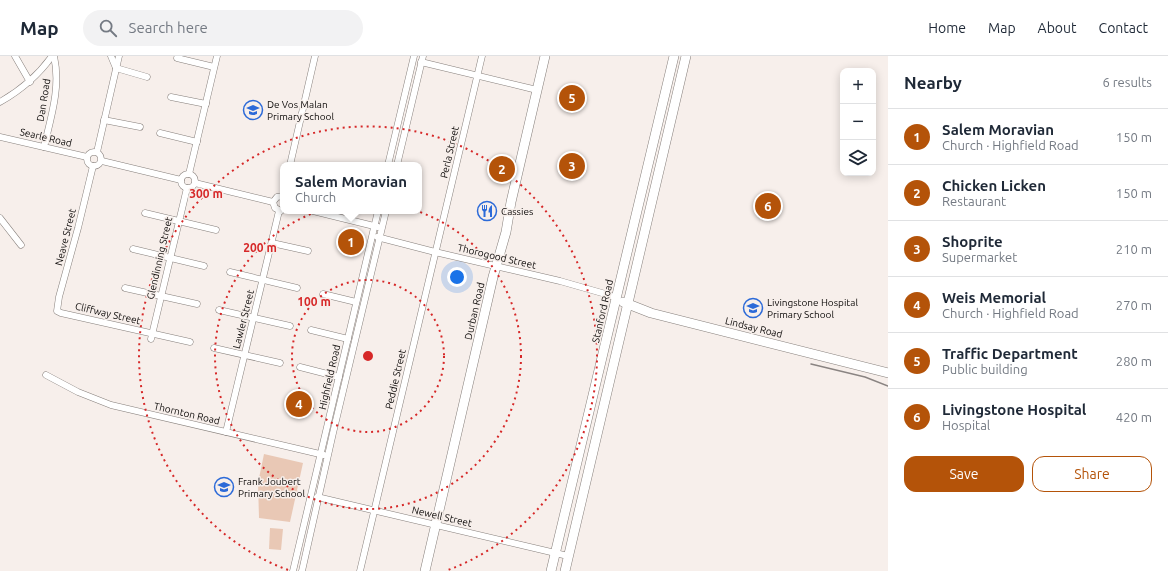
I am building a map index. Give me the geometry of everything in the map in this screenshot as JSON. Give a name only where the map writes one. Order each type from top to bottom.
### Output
[{"type":"main road","name":"Durban Road","points":[[425,571],[496,266],[506,232],[511,202],[545,56]]},
{"type":"main road","name":"Stanford Road","points":[[551,571],[674,56]]},
{"type":"main road","points":[[565,571],[686,56]]},
{"type":"main road","name":"Lindsay Road","points":[[616,298],[651,313],[888,373]]},
{"type":"street","points":[[15,56],[30,82]]},
{"type":"street","points":[[0,102],[30,82],[53,56]]},
{"type":"street","name":"Dan Road","points":[[44,147],[54,107],[57,83],[57,66],[53,56]]},
{"type":"street","points":[[111,56],[116,68]]},
{"type":"street","points":[[97,152],[119,56]]},
{"type":"street","points":[[189,174],[217,56]]},
{"type":"street","points":[[291,162],[315,56]]},
{"type":"street","points":[[389,162],[414,56]]},
{"type":"street","name":"Perla Street","points":[[436,252],[482,56]]},
{"type":"street","points":[[178,58],[214,68]]},
{"type":"street","points":[[398,162],[422,59],[477,76],[537,90]]},
{"type":"street","points":[[116,68],[147,76]]},
{"type":"street","points":[[171,97],[206,104]]},
{"type":"street","points":[[104,120],[140,127]]},
{"type":"street","points":[[160,133],[197,142]]},
{"type":"street","name":"Searle Road","points":[[0,137],[87,157]]},
{"type":"street","points":[[97,152],[90,153],[87,157],[88,162],[93,166],[98,166],[102,162]]},
{"type":"street","points":[[97,152],[102,157],[102,162]]},
{"type":"street","points":[[102,162],[181,180]]},
{"type":"street","name":"Neave Street","points":[[59,312],[57,308],[59,297],[66,278],[93,166]]},
{"type":"street","points":[[181,180],[184,176],[189,174]]},
{"type":"street","points":[[189,174],[194,178],[195,183]]},
{"type":"street","points":[[181,180],[182,185],[187,188],[192,187],[195,183]]},
{"type":"street","points":[[195,183],[273,202]]},
{"type":"street","name":"Glendinning Street","points":[[151,336],[187,188]]},
{"type":"street","points":[[273,202],[277,197],[280,196]]},
{"type":"street","points":[[273,202],[275,208],[280,210]]},
{"type":"street","points":[[145,213],[216,230]]},
{"type":"street","name":"Lawler Street","points":[[226,432],[280,214]]},
{"type":"street","points":[[327,214],[382,228]]},
{"type":"street","name":"Highfield Road","points":[[293,571],[377,214]]},
{"type":"street","name":"Highfield Road","points":[[302,571],[385,214]]},
{"type":"street","points":[[0,218],[21,245]]},
{"type":"street","name":"Thorogood Street","points":[[372,235],[560,282],[616,298]]},
{"type":"street","points":[[272,243],[308,251]]},
{"type":"street","points":[[133,249],[204,266]]},
{"type":"street","name":"Peddie Street","points":[[360,571],[436,252]]},
{"type":"street","points":[[230,272],[297,288]]},
{"type":"street","points":[[125,288],[198,304]]},
{"type":"street","points":[[324,294],[356,302]]},
{"type":"street","points":[[219,310],[290,326]]},
{"type":"street","name":"Cliffway Street","points":[[59,312],[151,336]]},
{"type":"street","points":[[311,330],[348,339]]},
{"type":"street","points":[[151,336],[190,342]]},
{"type":"street","points":[[214,348],[280,363]]},
{"type":"street","points":[[300,367],[339,377]]},
{"type":"street","name":"Thornton Road","points":[[46,376],[78,392],[111,405],[328,456]]},
{"type":"street","name":"Newell Street","points":[[312,495],[568,556]]},
{"type":"shaded area","points":[[264,454],[303,463],[290,522],[259,518],[258,483]]},
{"type":"shaded area","points":[[270,528],[283,529],[281,550],[269,549]]},
{"type":"railway","points":[[811,364],[865,377],[888,386]]},
{"type":"place","name":"Traffic Department","points":[[572,98]]},
{"type":"place","name":"De Vos Malan Primary School","points":[[253,110]]},
{"type":"place","name":"Shoprite","points":[[572,166]]},
{"type":"place","name":"Chicken Licken","points":[[502,169]]},
{"type":"place","name":"Livingstone Hospital","points":[[768,206]]},
{"type":"place","name":"Cassies","points":[[487,211]]},
{"type":"place","name":"Salem Moravian","points":[[351,242]]},
{"type":"place","name":"Livingstone Hospital Primary School","points":[[753,308]]},
{"type":"place","name":"Weis Memorial","points":[[299,404]]},
{"type":"place","name":"Frank Joubert Primary School","points":[[224,487]]}]
